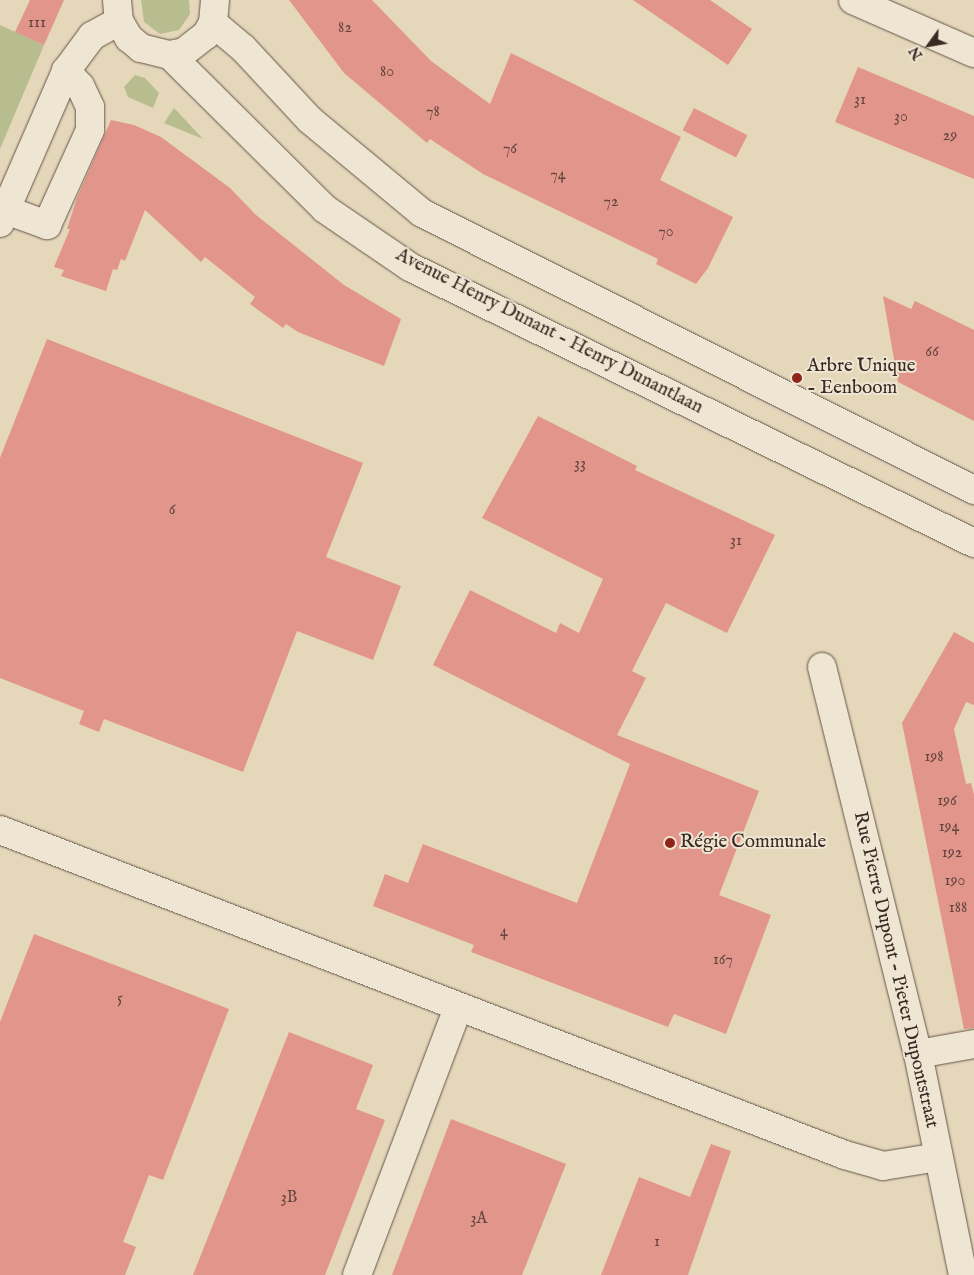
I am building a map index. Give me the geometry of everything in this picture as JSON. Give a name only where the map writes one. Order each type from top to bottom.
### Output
[{"type":"street","points":[[853,0],[974,53]]},
{"type":"street","points":[[66,71],[80,86],[90,108],[90,130],[47,225],[3,216],[66,71],[92,36],[118,10],[129,38],[141,48],[170,55],[196,45],[214,12],[243,48],[310,120],[422,213],[974,490]]},
{"type":"street","name":"Avenue Henry Dunant - Henry Dunantlaan","points":[[170,55],[325,209],[410,267],[974,543]]},
{"type":"street","name":"Rue Pierre Dupont - Pieter Dupontstraat","points":[[822,666],[918,1054],[963,1275]]},
{"type":"street","points":[[0,830],[458,1008],[844,1155],[882,1166],[938,1157]]},
{"type":"street","points":[[357,1275],[458,1008]]},
{"type":"street","points":[[918,1054],[974,1044]]},
{"type":"green space","points":[[141,0],[189,0],[190,14],[179,30],[160,34],[144,22]]},
{"type":"green space","points":[[0,25],[44,45],[0,149]]},
{"type":"green space","points":[[135,75],[145,78],[159,93],[153,108],[128,97],[124,87]]},
{"type":"green space","points":[[174,108],[177,111],[203,139],[164,123]]},
{"type":"building","points":[[30,0],[64,0],[44,45],[15,32]]},
{"type":"building","points":[[289,0],[372,0],[431,61],[490,104],[511,53],[681,137],[660,180],[733,217],[708,268],[696,284],[656,264],[658,259],[483,174],[430,139],[427,143],[344,73]]},
{"type":"building","points":[[633,0],[710,0],[752,29],[728,65]]},
{"type":"building","points":[[858,67],[974,116],[974,179],[835,122]]},
{"type":"building","points":[[694,108],[747,135],[736,158],[683,130]]},
{"type":"building","points":[[111,120],[134,125],[161,137],[230,188],[256,215],[344,285],[401,319],[384,366],[298,332],[286,324],[283,328],[250,304],[255,297],[205,257],[201,262],[145,210],[125,261],[121,259],[117,270],[113,269],[106,291],[61,276],[64,270],[54,267],[70,229],[67,229],[77,198]]},
{"type":"building","points":[[883,296],[911,309],[915,301],[974,330],[974,421],[898,382]]},
{"type":"building","points":[[47,339],[363,463],[326,557],[401,586],[373,660],[297,631],[243,772],[104,719],[99,732],[79,724],[84,711],[0,678],[0,458]]},
{"type":"building","points":[[538,416],[637,466],[635,470],[775,535],[727,633],[666,603],[632,671],[646,678],[617,735],[759,791],[719,895],[771,915],[726,1034],[674,1014],[668,1027],[471,952],[474,945],[373,906],[385,874],[408,883],[423,844],[577,903],[630,764],[433,665],[470,590],[556,633],[560,623],[579,633],[603,579],[482,518]]},
{"type":"building","points":[[954,632],[974,643],[974,705],[966,702],[954,729],[966,784],[971,783],[974,795],[974,1028],[964,1029],[902,723]]},
{"type":"building","points":[[34,934],[229,1009],[163,1180],[149,1175],[123,1242],[136,1247],[125,1275],[0,1275],[0,1022]]},
{"type":"building","points":[[289,1032],[373,1065],[356,1109],[385,1120],[325,1275],[193,1275]]},
{"type":"building","points":[[451,1119],[566,1164],[522,1275],[392,1275]]},
{"type":"building","points":[[711,1144],[731,1151],[688,1275],[601,1275],[639,1177],[690,1197]]},
{"type":"place","name":"Arbre Unique - Eenboom","points":[[797,378]]},
{"type":"place","name":"Régie Communale","points":[[670,843]]}]
